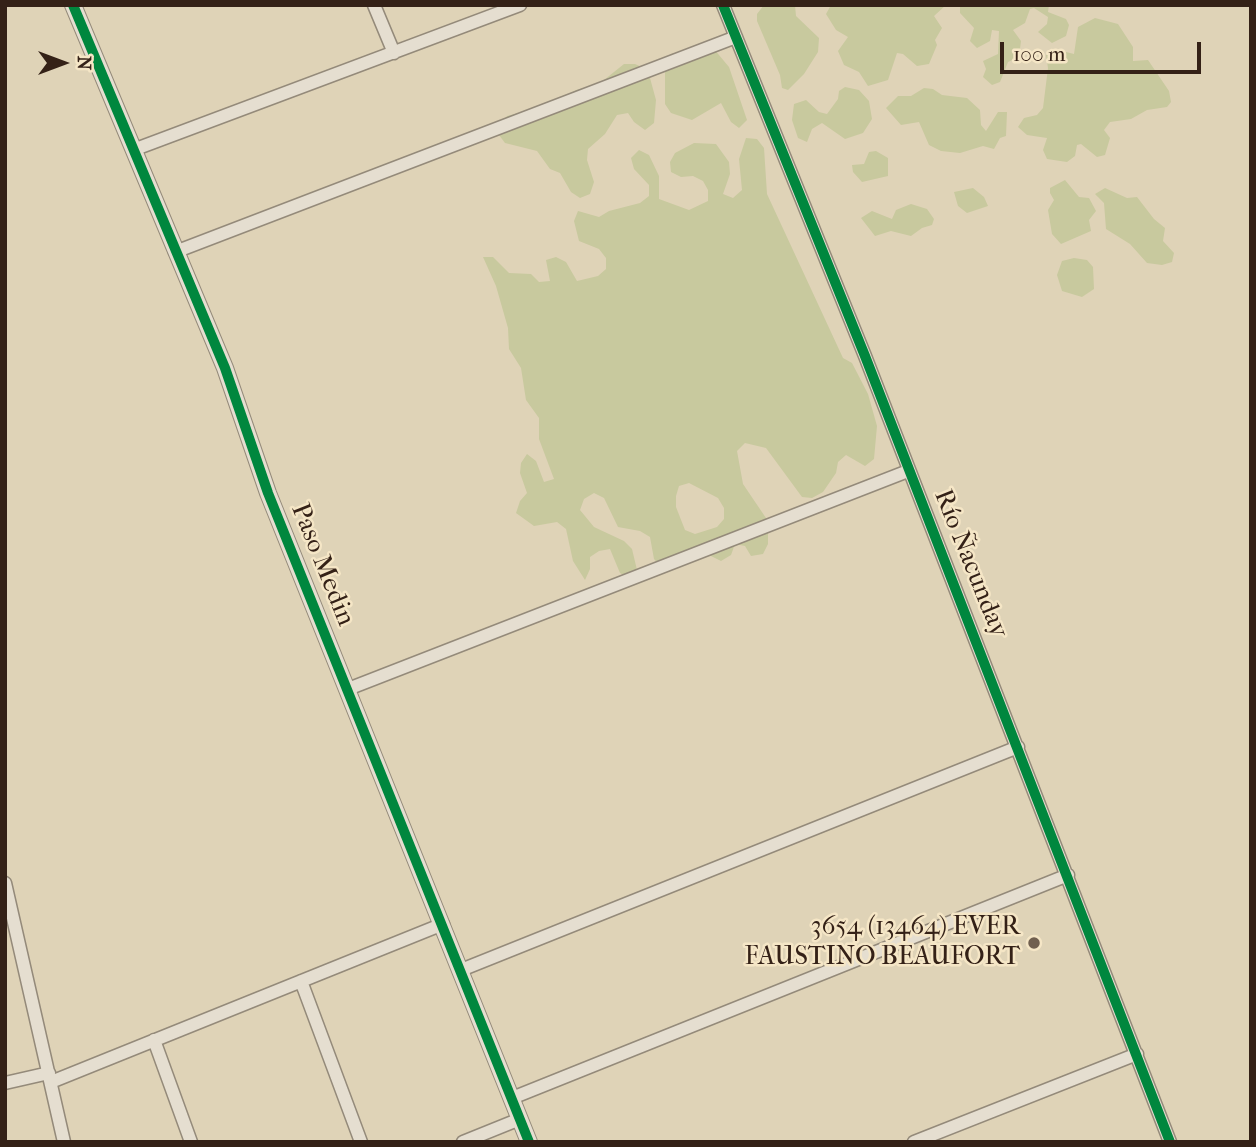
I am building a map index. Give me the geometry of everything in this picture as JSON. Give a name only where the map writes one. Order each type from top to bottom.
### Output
[{"type":"street","name":"Paso Medin","points":[[73,5],[225,368],[268,493],[529,1142]]},
{"type":"street","points":[[374,5],[394,53]]},
{"type":"street","points":[[133,150],[520,5]]},
{"type":"street","name":"Río Ñacunday","points":[[723,5],[1018,747],[1170,1142]]},
{"type":"street","points":[[176,252],[736,37]]},
{"type":"street","points":[[348,690],[908,471]]},
{"type":"street","points":[[461,970],[1018,747]]},
{"type":"street","points":[[512,1098],[1068,875]]},
{"type":"street","points":[[5,883],[64,1142]]},
{"type":"street","points":[[5,1083],[50,1078],[154,1040],[443,924]]},
{"type":"street","points":[[301,981],[361,1142]]},
{"type":"street","points":[[154,1040],[191,1142]]},
{"type":"street","points":[[914,1142],[1137,1054]]},
{"type":"street","points":[[463,1142],[520,1119]]},
{"type":"green space","points":[[764,5],[795,5],[796,16],[819,38],[818,52],[804,74],[788,90],[782,88],[780,75],[757,21],[757,14]]},
{"type":"green space","points":[[831,5],[946,5],[934,16],[942,28],[935,40],[937,45],[929,64],[917,66],[903,54],[897,53],[888,80],[868,86],[859,72],[844,65],[838,51],[848,37],[836,30],[826,14]]},
{"type":"green space","points":[[960,5],[1049,5],[1048,12],[1066,19],[1069,25],[1066,36],[1052,43],[1038,32],[1047,24],[1048,17],[1034,8],[1030,9],[1025,23],[1013,30],[1021,41],[1019,57],[1008,62],[1000,82],[992,85],[983,77],[986,69],[983,61],[998,54],[999,31],[992,30],[990,41],[977,48],[970,41],[974,28],[960,13]]},
{"type":"green space","points":[[1095,18],[1118,24],[1133,47],[1133,61],[1148,60],[1169,91],[1171,102],[1167,107],[1147,110],[1131,119],[1110,122],[1104,130],[1110,138],[1105,155],[1097,157],[1081,144],[1077,145],[1075,156],[1067,162],[1047,159],[1043,150],[1047,138],[1027,135],[1018,127],[1024,118],[1037,115],[1043,108],[1048,68],[1046,55],[1062,51],[1074,54],[1078,27]]},
{"type":"green space","points":[[692,48],[714,49],[729,67],[747,120],[739,128],[731,122],[721,103],[692,120],[671,113],[665,104],[665,62],[671,54]]},
{"type":"green space","points":[[624,64],[635,64],[644,68],[650,78],[656,100],[654,123],[645,130],[634,122],[628,113],[617,115],[605,134],[588,149],[587,160],[594,182],[590,194],[580,198],[571,192],[560,173],[550,169],[537,151],[505,143],[499,135],[501,124],[507,116],[549,105],[576,90],[599,84]]},
{"type":"green space","points":[[845,87],[859,90],[869,101],[872,119],[863,133],[845,139],[822,123],[812,129],[807,142],[798,138],[792,120],[794,104],[806,100],[819,112],[827,114],[838,99],[839,91]]},
{"type":"green space","points":[[924,88],[933,89],[942,95],[967,98],[980,110],[981,125],[986,131],[998,112],[1007,112],[1006,136],[1000,138],[994,149],[983,146],[960,153],[941,151],[929,145],[919,122],[901,125],[886,108],[898,96],[911,96]]},
{"type":"green space","points":[[746,138],[757,139],[764,148],[767,194],[843,358],[852,363],[868,394],[877,426],[874,459],[865,466],[846,455],[838,462],[836,473],[823,492],[812,498],[802,497],[766,448],[745,443],[737,451],[743,484],[768,521],[768,544],[763,554],[751,556],[745,546],[735,544],[731,555],[721,561],[701,551],[661,567],[654,559],[650,537],[640,531],[618,527],[604,498],[594,493],[584,499],[580,510],[594,527],[624,541],[632,549],[637,570],[630,579],[620,573],[610,549],[599,551],[590,557],[590,569],[585,580],[573,561],[566,529],[557,522],[534,526],[516,513],[520,501],[527,493],[520,473],[521,463],[527,454],[536,461],[544,482],[554,479],[539,439],[539,418],[526,400],[521,368],[509,349],[508,328],[496,286],[483,257],[493,257],[509,273],[531,274],[539,282],[550,281],[546,260],[556,257],[566,262],[577,281],[598,276],[606,269],[606,258],[599,249],[579,241],[574,221],[578,211],[599,217],[609,211],[640,203],[649,196],[649,185],[634,169],[631,158],[639,150],[649,155],[659,176],[659,199],[689,210],[708,201],[708,190],[703,181],[693,176],[681,177],[671,172],[670,162],[675,153],[694,143],[716,144],[729,162],[730,174],[723,194],[733,198],[742,190],[739,159]],"holes":[[[689,483],[718,498],[724,508],[724,519],[717,527],[695,534],[685,530],[676,507],[679,486]]]},
{"type":"green space","points":[[876,151],[888,158],[888,176],[862,182],[853,172],[852,165],[864,164],[869,152]]},
{"type":"green space","points":[[1065,180],[1079,197],[1089,198],[1096,211],[1089,220],[1091,231],[1061,244],[1052,234],[1048,210],[1054,200],[1050,188]]},
{"type":"green space","points":[[973,188],[984,197],[988,206],[967,213],[958,206],[954,192]]},
{"type":"green space","points":[[1105,188],[1127,198],[1137,197],[1154,219],[1165,228],[1163,241],[1174,253],[1172,262],[1162,265],[1147,263],[1130,244],[1106,229],[1104,203],[1095,194]]},
{"type":"green space","points":[[911,204],[927,209],[934,219],[932,225],[911,236],[891,231],[875,236],[861,218],[872,211],[892,219],[896,210]]},
{"type":"green space","points":[[1074,258],[1087,260],[1093,267],[1094,289],[1082,297],[1062,291],[1057,275],[1062,261]]},
{"type":"cycle path","points":[[73,5],[225,368],[268,493],[529,1142]]},
{"type":"cycle path","points":[[723,5],[865,356],[1170,1142]]},
{"type":"place","name":"3654 (13464) EVER FAUSTINO BEAUFORT","points":[[1034,943]]}]
